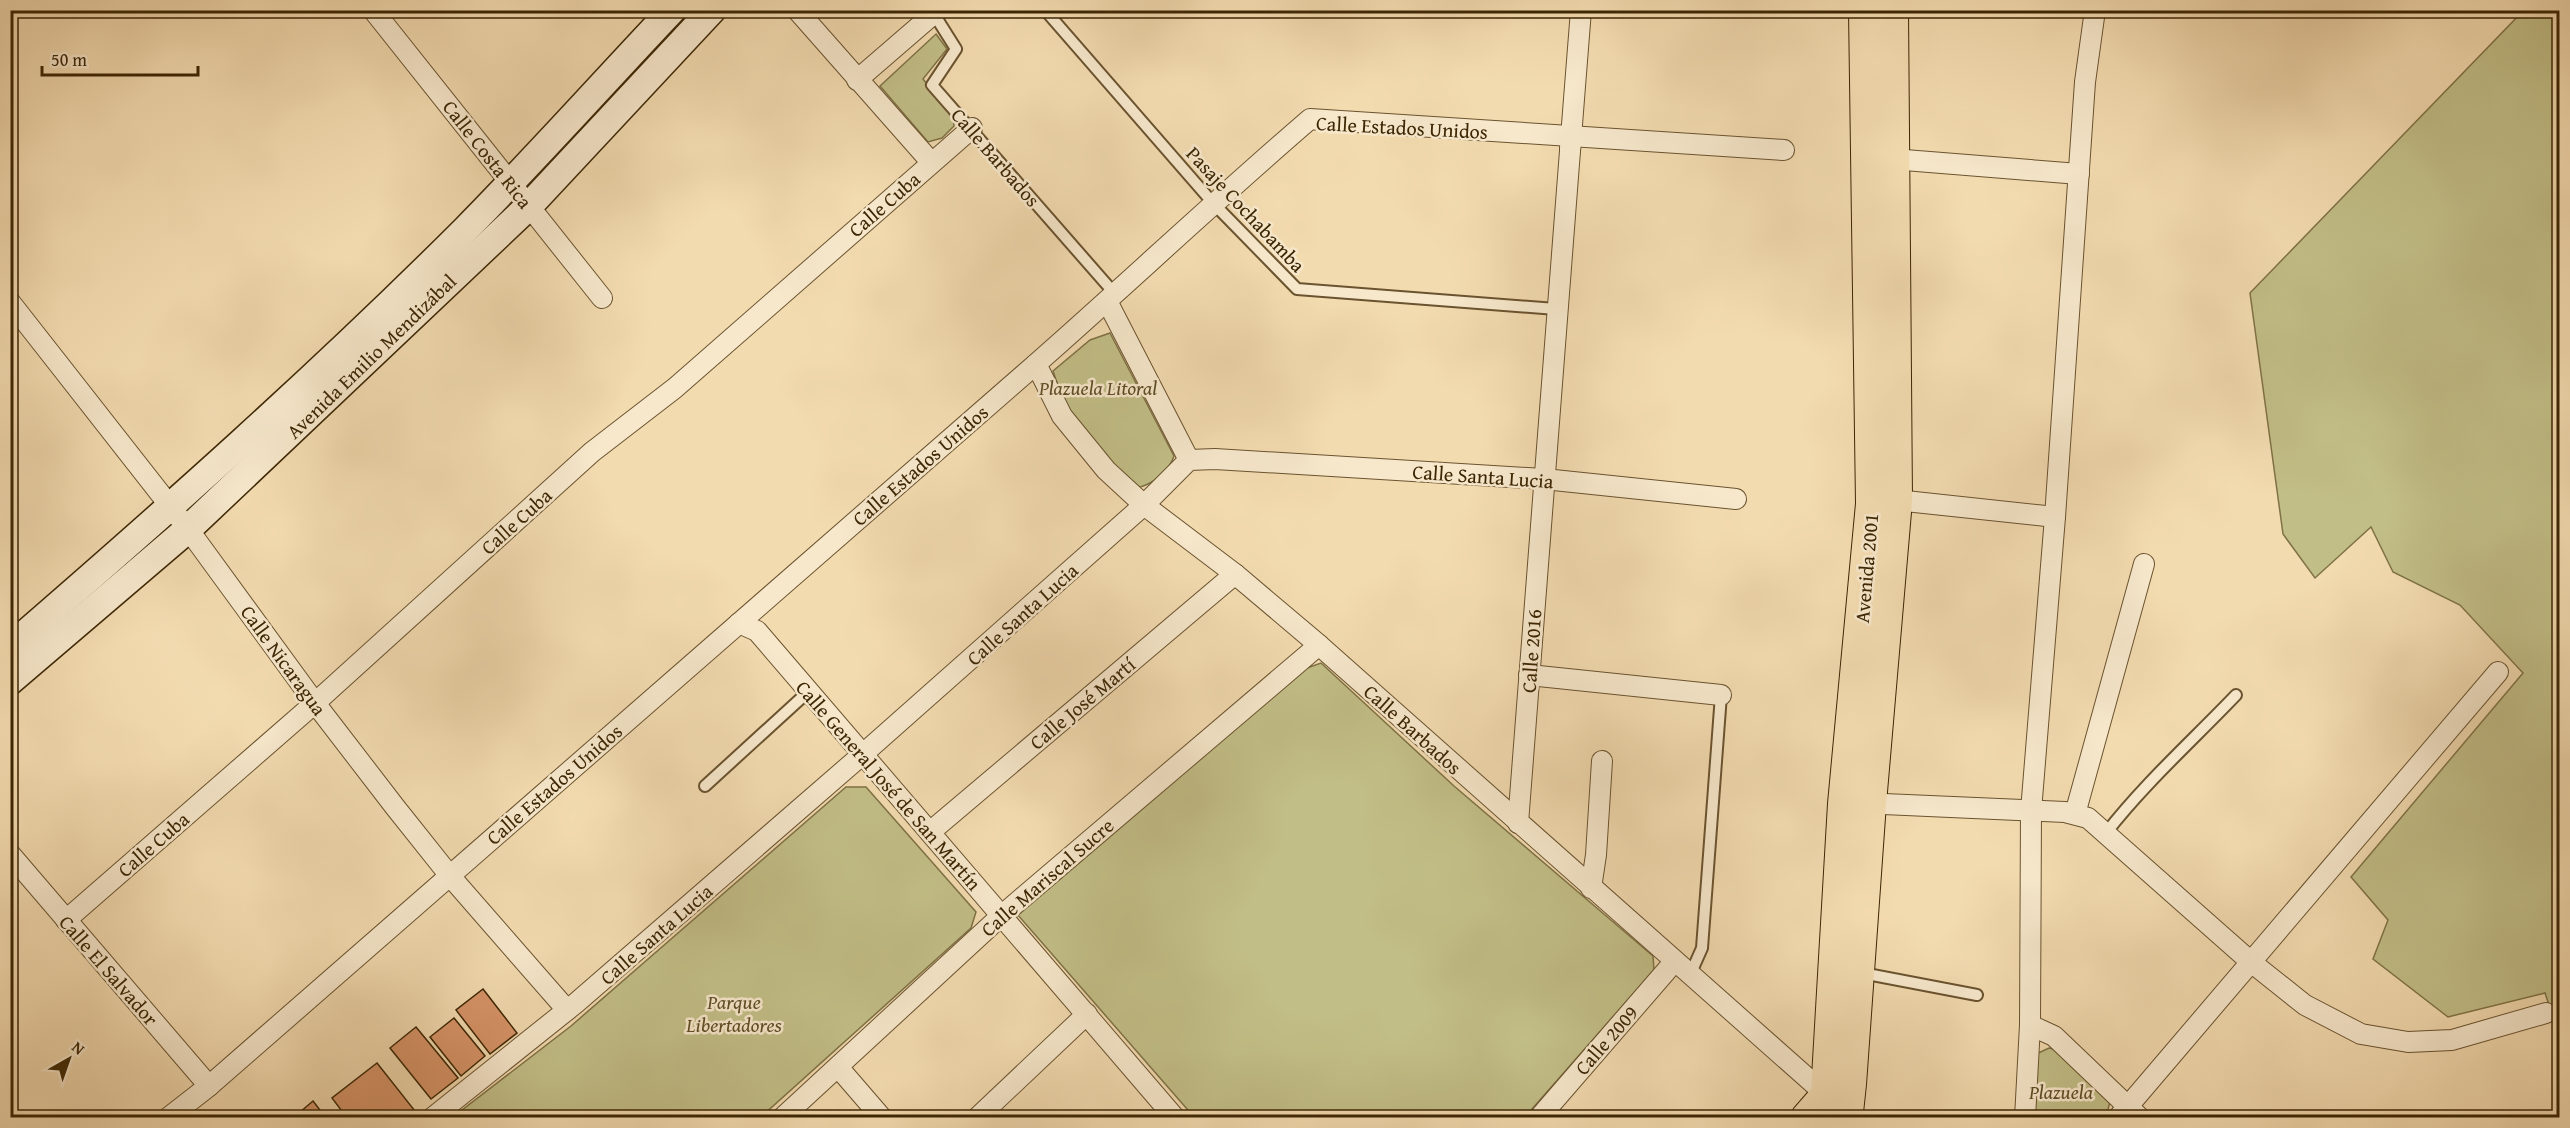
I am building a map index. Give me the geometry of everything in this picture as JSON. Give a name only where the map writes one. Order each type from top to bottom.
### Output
[{"type":"main road","name":"Avenida Emilio Mendizábal","points":[[10,647],[171,508],[310,379],[511,181],[672,10]]},
{"type":"main road","name":"Avenida Emilio Mendizábal","points":[[10,681],[188,529],[528,207],[711,10]]},
{"type":"main road","name":"Avenida 2001","points":[[1835,1112],[1857,803],[1872,504],[1865,10]]},
{"type":"main road","name":"Avenida 2001","points":[[1835,1112],[1858,973],[1857,803],[1896,500],[1892,10]]},
{"type":"street","name":"Calle Costa Rica","points":[[373,10],[602,298]]},
{"type":"street","points":[[797,10],[931,162]]},
{"type":"street","name":"Calle 2016","points":[[1544,479],[1581,10]]},
{"type":"street","points":[[2025,1118],[2030,1025],[2031,811],[2055,517],[2085,82],[2095,10]]},
{"type":"street","points":[[857,80],[936,12]]},
{"type":"street","name":"Calle Estados Unidos","points":[[180,1114],[209,1086],[1111,298],[1213,203],[1310,119],[1571,138],[1784,150]]},
{"type":"street","name":"Calle Cuba","points":[[66,920],[315,703],[592,452],[675,388],[972,128]]},
{"type":"street","name":"Calle 2016","points":[[1518,823],[1571,138]]},
{"type":"street","points":[[1892,159],[2079,174]]},
{"type":"street","points":[[1111,298],[1190,460]]},
{"type":"street","name":"Calle Nicaragua","points":[[10,302],[188,529],[315,703],[450,876],[567,1010]]},
{"type":"street","name":"Calle Barbados","points":[[1036,364],[1062,416],[1106,470],[1144,505],[1235,574],[1319,645],[1690,975],[1835,1112]]},
{"type":"street","name":"Calle Santa Lucia","points":[[432,1118],[567,1010],[863,754],[1144,505],[1190,460],[1215,459],[1544,479],[1736,498]]},
{"type":"street","points":[[1896,500],[2055,517]]},
{"type":"street","points":[[2076,814],[2144,564]]},
{"type":"street","name":"Calle José Martí","points":[[930,832],[1235,574]]},
{"type":"street","name":"Calle General José de San Martín","points":[[739,623],[757,631],[1087,1014],[1171,1116]]},
{"type":"street","name":"Calle Mariscal Sucre","points":[[782,1118],[1001,916],[1319,645]]},
{"type":"street","points":[[2030,1025],[2054,1036],[2128,1114],[2251,962],[2498,672]]},
{"type":"street","points":[[1530,675],[1721,695]]},
{"type":"street","points":[[1591,888],[1596,855],[1602,761]]},
{"type":"street","points":[[1857,803],[2065,812],[2088,818],[2251,962],[2305,1005],[2361,1034],[2408,1042],[2452,1040],[2546,1013]]},
{"type":"street","name":"Calle El Salvador","points":[[10,854],[209,1086]]},
{"type":"street","name":"Calle 2009","points":[[1539,1118],[1674,962]]},
{"type":"street","points":[[977,1118],[1087,1014]]},
{"type":"street","points":[[838,1067],[882,1118]]},
{"type":"lane","name":"Pasaje Cochabamba","points":[[1045,10],[1213,203],[1297,289],[1556,309]]},
{"type":"lane","name":"Calle Barbados","points":[[936,12],[956,49],[932,85],[972,128],[1111,298]]},
{"type":"lane","points":[[705,786],[809,691]]},
{"type":"lane","points":[[1690,975],[1702,948],[1721,695]]},
{"type":"lane","points":[[2106,833],[2136,795],[2174,760],[2236,695]]},
{"type":"lane","points":[[1858,973],[1977,995]]},
{"type":"green space","points":[[2523,11],[2559,11],[2559,1035],[2545,993],[2448,1017],[2373,959],[2388,920],[2351,877],[2523,673],[2460,605],[2393,572],[2371,527],[2315,578],[2283,534],[2250,293]]},
{"type":"green space","points":[[936,34],[947,49],[923,79],[953,117],[954,126],[942,138],[928,142],[880,86]]},
{"type":"green space","name":"Plazuela Litoral","points":[[1110,333],[1174,456],[1172,462],[1159,477],[1136,488],[1098,448],[1076,420],[1059,389],[1053,371],[1090,340]]},
{"type":"green space","points":[[1321,663],[1454,786],[1653,956],[1654,970],[1525,1117],[1194,1117],[1017,914],[1307,668]]},
{"type":"green space","name":"Parque Libertadores","points":[[846,787],[866,787],[976,912],[971,928],[761,1117],[453,1117],[571,1026]]},
{"type":"green space","name":"Plazuela","points":[[2049,1048],[2057,1050],[2110,1101],[2108,1110],[2101,1117],[2031,1118],[2036,1054]]},
{"type":"building","points":[[483,989],[517,1033],[490,1054],[456,1010]]},
{"type":"building","points":[[454,1018],[485,1056],[461,1076],[430,1037]]},
{"type":"building","points":[[416,1027],[458,1078],[431,1099],[390,1048]]},
{"type":"building","points":[[377,1063],[415,1111],[406,1118],[347,1118],[332,1098]]},
{"type":"building","points":[[313,1101],[326,1118],[293,1118]]}]
